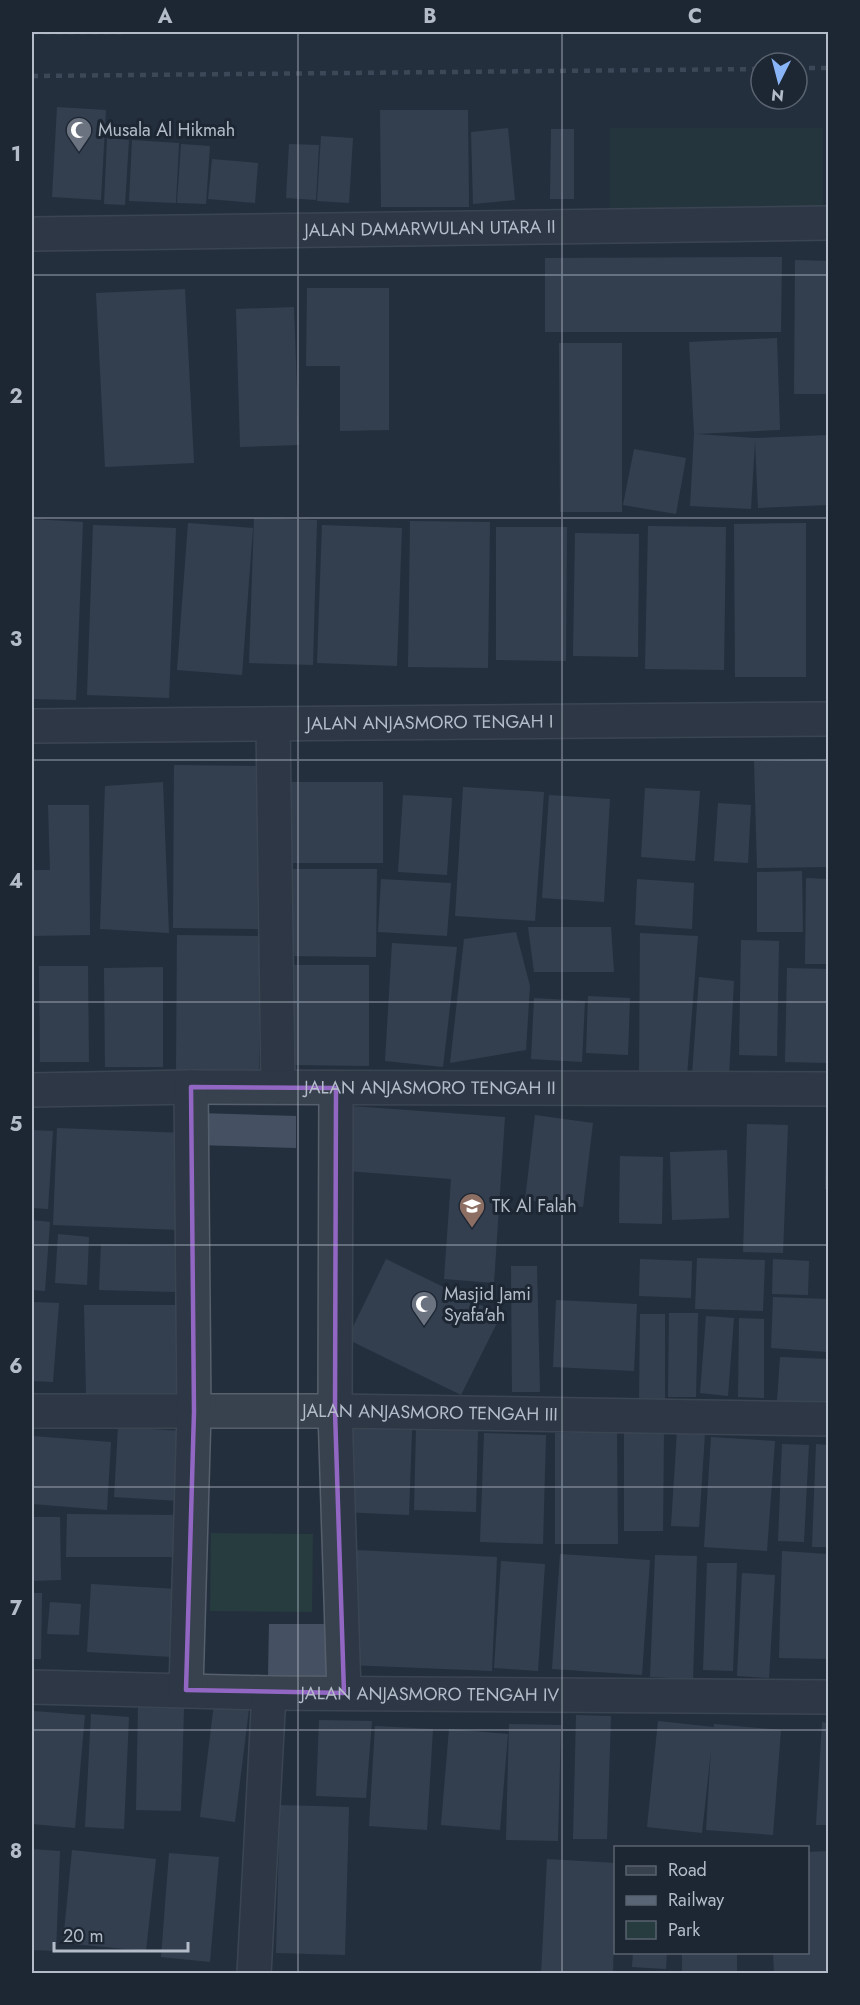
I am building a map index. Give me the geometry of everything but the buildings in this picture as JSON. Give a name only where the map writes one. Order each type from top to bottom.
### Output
[{"type":"street","name":"JALAN DAMARWULAN UTARA II","points":[[32,234],[828,223]]},
{"type":"street","name":"JALAN ANJASMORO TENGAH I","points":[[32,726],[828,719]]},
{"type":"street","points":[[273,724],[278,1087]]},
{"type":"street","points":[[186,1690],[194,1412],[191,1087]]},
{"type":"street","name":"JALAN ANJASMORO TENGAH II","points":[[32,1090],[191,1087],[828,1089]]},
{"type":"street","points":[[336,1088],[335,1411],[344,1693]]},
{"type":"street","name":"JALAN ANJASMORO TENGAH III","points":[[32,1411],[335,1411],[828,1419]]},
{"type":"street","name":"JALAN ANJASMORO TENGAH IV","points":[[32,1687],[269,1693],[828,1697]]},
{"type":"street","points":[[254,1974],[269,1693]]},
{"type":"highlighted area","points":[[191,1087],[336,1088],[335,1411],[344,1693],[186,1690],[194,1412]]},
{"type":"green space","points":[[610,128],[823,128],[823,210],[610,210]]},
{"type":"green space","points":[[211,1533],[313,1534],[312,1612],[210,1611]]},
{"type":"railway","points":[[32,32],[122,32]]},
{"type":"railway","points":[[809,68],[828,68]]},
{"type":"railway","points":[[32,76],[749,69]]},
{"type":"place","name":"Musala Al Hikmah","points":[[79,153]]},
{"type":"place","name":"TK Al Falah","points":[[472,1229]]},
{"type":"place","name":"Masjid Jami Syafa'ah","points":[[424,1327]]}]
